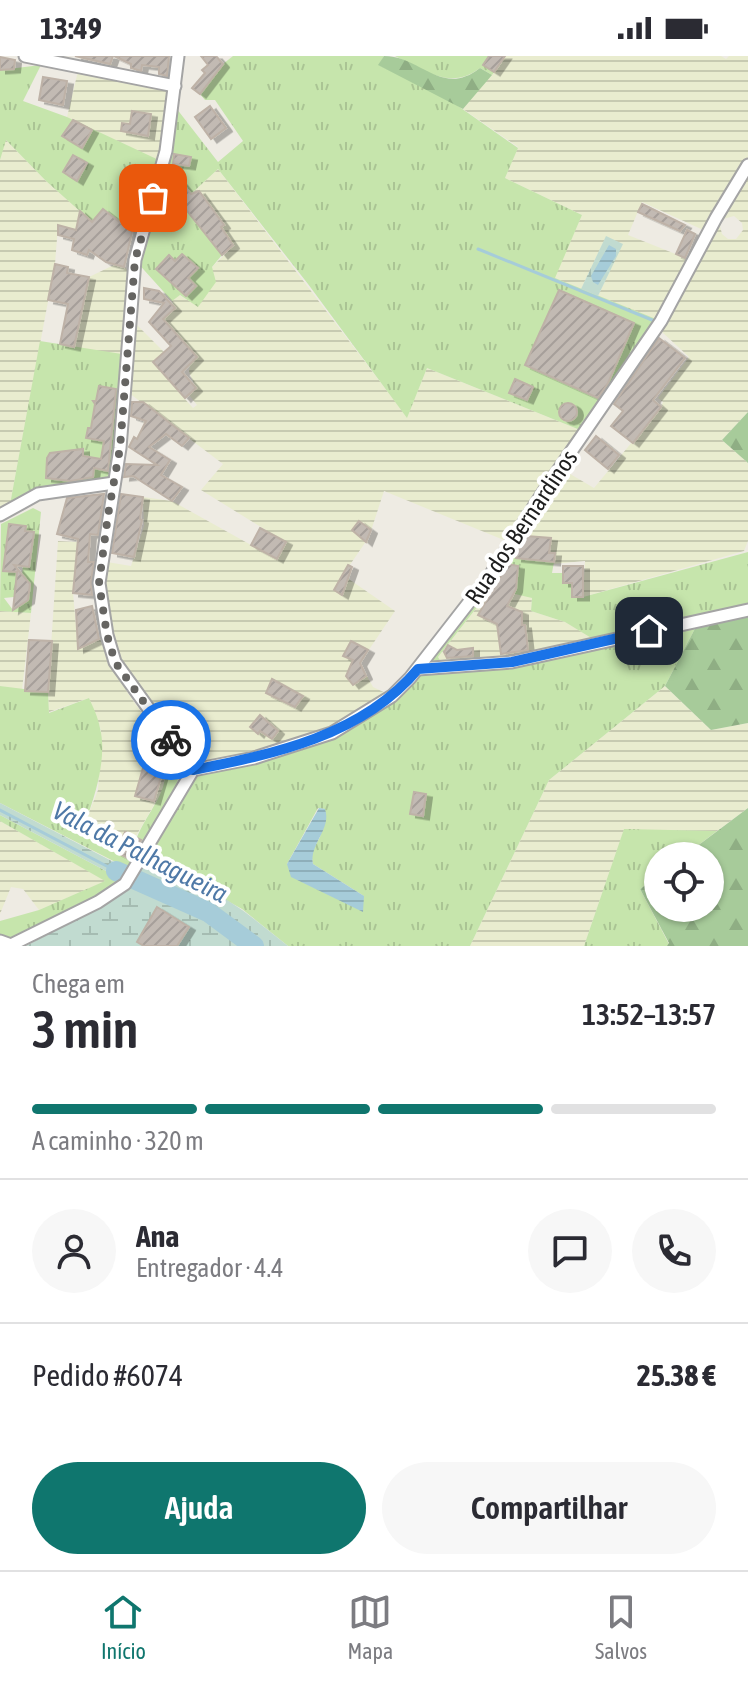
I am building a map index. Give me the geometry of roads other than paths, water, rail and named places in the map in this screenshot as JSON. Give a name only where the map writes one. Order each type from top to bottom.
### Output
[{"type":"street","points":[[25,56],[175,86]]},
{"type":"street","points":[[0,941],[11,946],[98,902],[125,884],[193,770],[115,662],[107,635],[99,583],[127,371],[135,260],[166,151],[178,56]]},
{"type":"street","name":"Rua dos Bernardinos","points":[[193,770],[254,758],[332,733],[392,696],[418,669],[491,574],[661,321],[748,165]]},
{"type":"street","points":[[0,515],[38,494],[114,483]]},
{"type":"street","points":[[418,669],[512,662],[748,610]]},
{"type":"water","points":[[609,245],[616,249],[616,256],[598,285],[591,276]]},
{"type":"water","points":[[319,808],[325,809],[326,823],[314,850],[313,864],[364,896],[363,912],[291,877],[287,864]]},
{"type":"waterway","points":[[478,249],[657,322]]},
{"type":"waterway","name":"Vala da Palhagueira","points":[[0,810],[116,871]]},
{"type":"waterway","name":"Vala da Palhagueira","points":[[116,871],[208,912],[254,946]]}]
